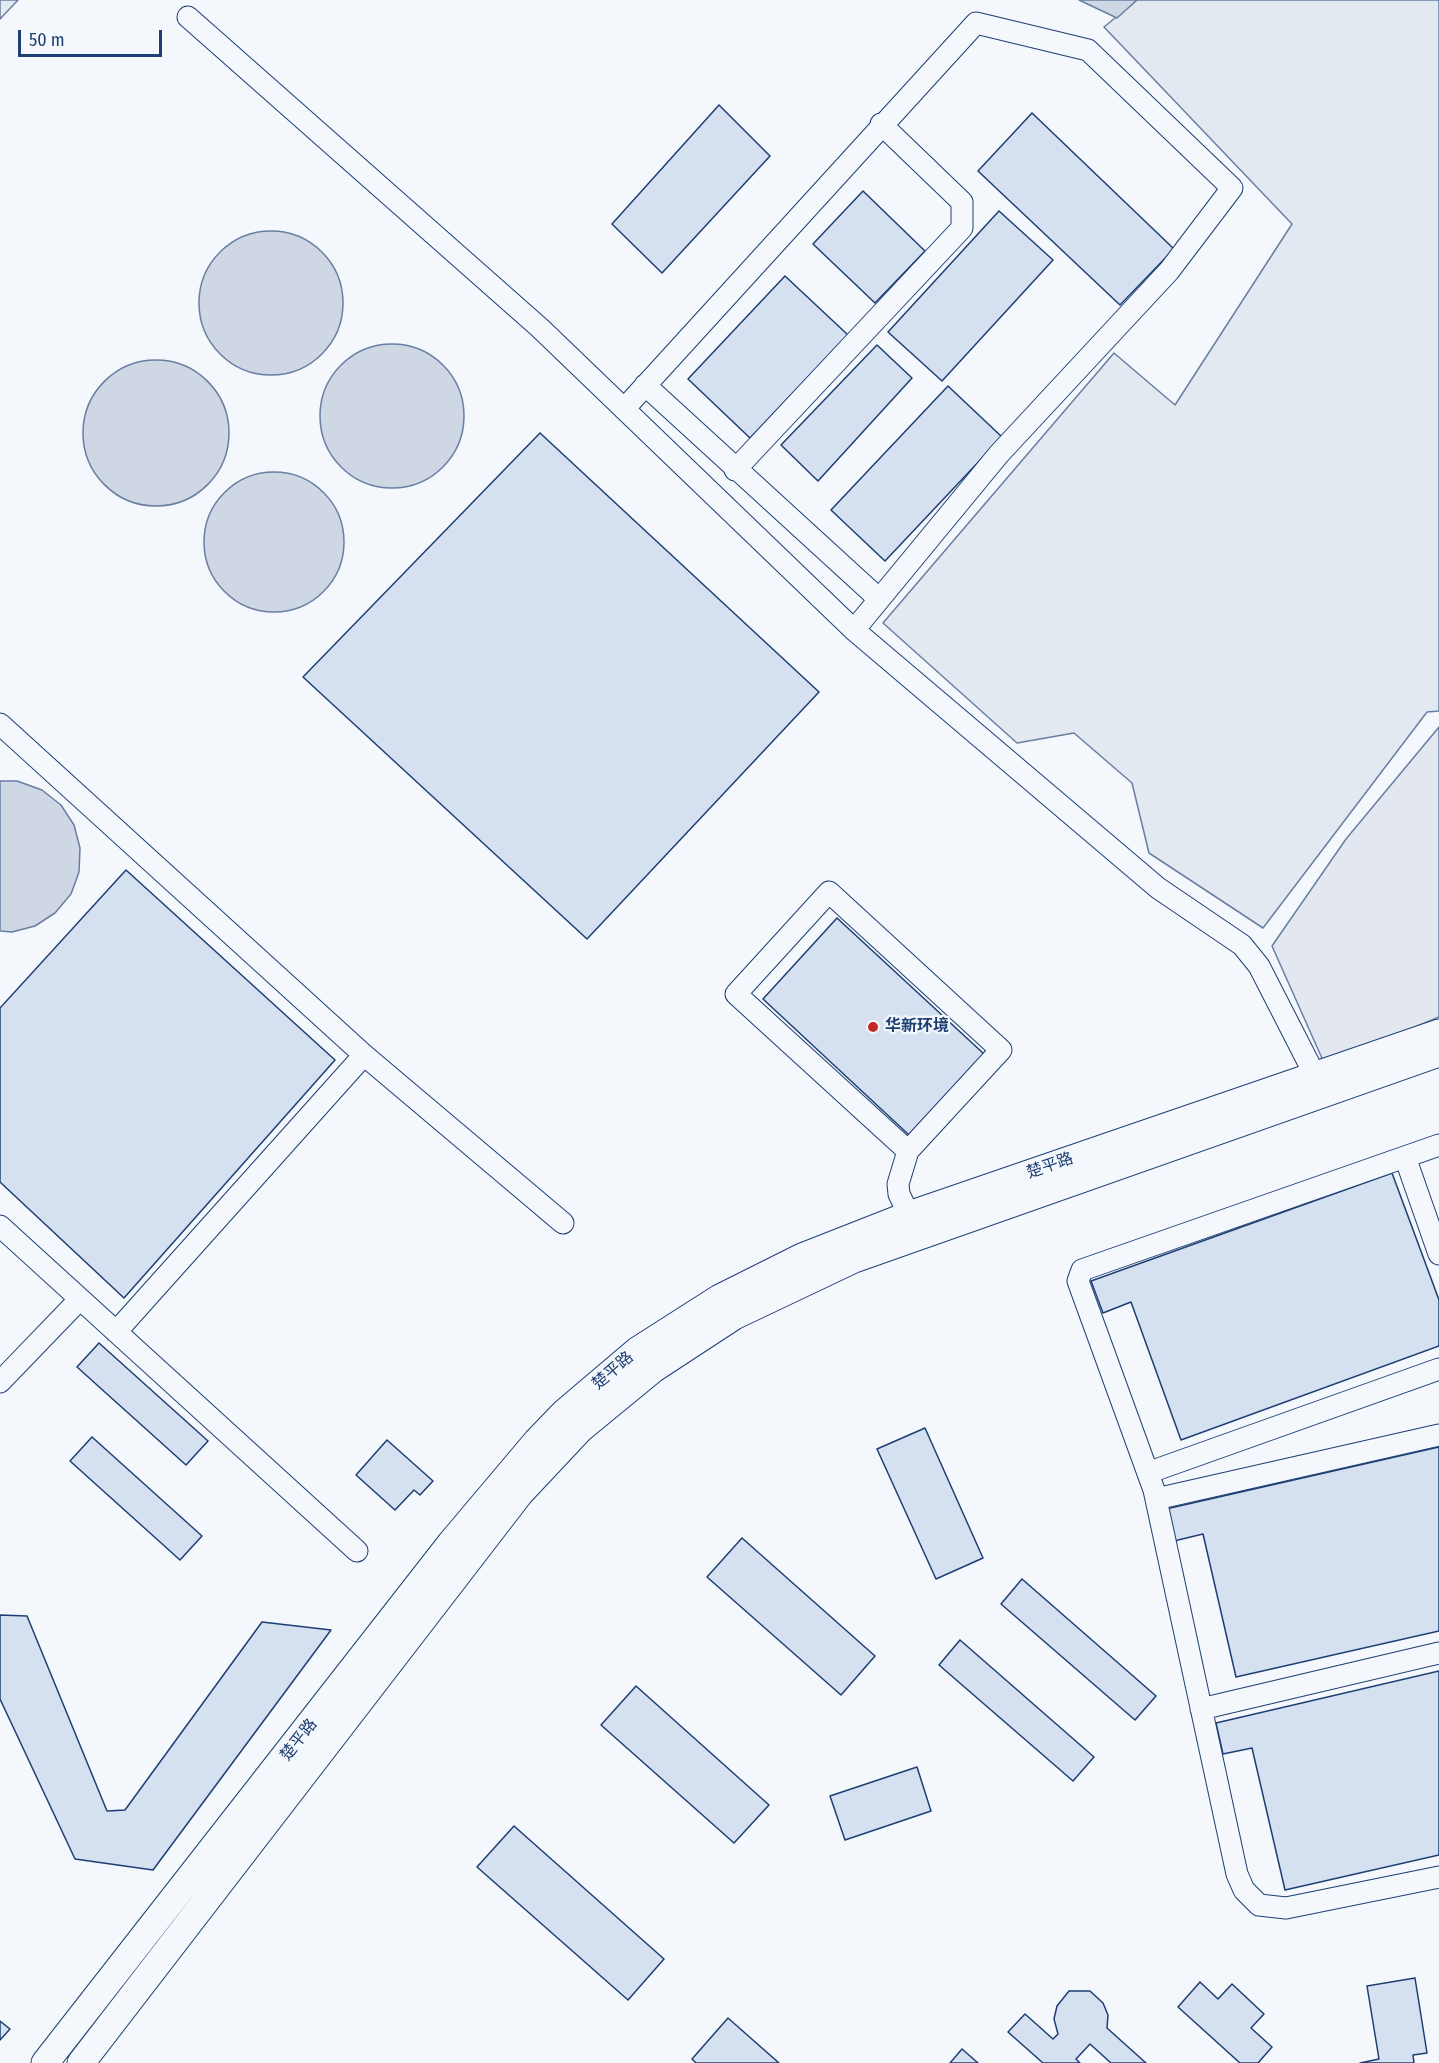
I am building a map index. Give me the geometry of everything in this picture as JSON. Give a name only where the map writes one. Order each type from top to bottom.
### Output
[{"type":"main road","name":"楚平路","points":[[89,2061],[520,1493],[580,1429],[653,1369],[734,1316],[854,1259],[1319,1083],[1439,1033]]},
{"type":"main road","name":"楚平路","points":[[45,2063],[451,1543],[537,1441],[564,1413],[637,1351],[720,1298],[802,1257],[909,1215],[1319,1083],[1439,1053]]},
{"type":"street","points":[[189,17],[540,328],[854,630],[1158,888],[1242,945],[1259,966],[1319,1083]]},
{"type":"street","points":[[624,409],[881,124],[976,23],[1088,50],[1232,188],[1169,271],[999,454],[854,630]]},
{"type":"street","points":[[735,470],[962,228],[962,202],[881,124]]},
{"type":"street","points":[[645,385],[735,470],[879,599]]},
{"type":"street","points":[[0,724],[364,1056],[563,1223]]},
{"type":"street","points":[[908,1151],[736,994],[829,892],[1001,1050],[908,1151],[898,1184],[899,1194],[909,1215]]},
{"type":"street","points":[[116,1332],[364,1056]]},
{"type":"street","points":[[1439,1145],[1082,1270],[1078,1281],[1150,1472],[1237,1874],[1244,1890],[1259,1905],[1287,1908],[1439,1877]]},
{"type":"street","points":[[1405,1157],[1439,1254]]},
{"type":"street","points":[[0,1226],[357,1551]]},
{"type":"street","points":[[0,1382],[80,1299]]},
{"type":"street","points":[[1150,1472],[1439,1369]]},
{"type":"street","points":[[1156,1499],[1439,1436]]},
{"type":"street","points":[[1202,1709],[1439,1653]]},
{"type":"street","points":[[64,2040],[89,2061]]},
{"type":"shaded area","points":[[0,0],[18,0],[0,19]]},
{"type":"shaded area","points":[[1079,0],[1137,0],[1117,18]]},
{"type":"shaded area","points":[[1137,0],[1439,0],[1439,711],[1427,712],[1263,928],[1149,853],[1132,783],[1074,733],[1017,743],[883,623],[1114,353],[1175,405],[1292,224],[1104,27]]},
{"type":"shaded area","points":[[271,231],[298,237],[311,243],[322,252],[331,263],[337,276],[343,303],[337,330],[331,343],[322,354],[311,363],[298,369],[271,375],[244,369],[231,363],[220,354],[211,343],[205,330],[199,303],[205,276],[211,263],[220,252],[231,243],[244,237]]},
{"type":"shaded area","points":[[392,344],[420,349],[443,365],[459,388],[464,416],[459,444],[443,467],[420,483],[392,488],[364,483],[341,467],[325,444],[320,416],[325,388],[341,365],[364,349]]},
{"type":"shaded area","points":[[156,360],[184,366],[207,382],[223,405],[229,433],[223,461],[207,484],[184,500],[156,506],[128,500],[105,484],[89,461],[83,433],[89,405],[105,382],[128,366]]},
{"type":"shaded area","points":[[274,472],[301,477],[324,492],[339,515],[344,542],[339,569],[324,592],[301,607],[274,612],[247,607],[224,592],[209,569],[204,542],[209,515],[224,492],[247,477]]},
{"type":"shaded area","points":[[1439,727],[1439,1017],[1325,1065],[1272,946],[1346,839]]},
{"type":"shaded area","points":[[0,781],[17,781],[42,790],[61,805],[74,825],[80,848],[79,872],[71,894],[55,913],[35,926],[12,932],[0,931]]},
{"type":"building","points":[[719,105],[770,156],[662,273],[612,224]]},
{"type":"building","points":[[1032,113],[1174,249],[1120,305],[978,171]]},
{"type":"building","points":[[863,191],[925,251],[875,303],[813,244]]},
{"type":"building","points":[[999,211],[1053,260],[942,381],[888,332]]},
{"type":"building","points":[[785,276],[848,335],[750,438],[688,379]]},
{"type":"building","points":[[877,345],[912,378],[818,481],[781,445]]},
{"type":"building","points":[[948,386],[1002,437],[885,561],[831,510]]},
{"type":"building","points":[[540,433],[819,692],[587,939],[303,677]]},
{"type":"building","points":[[126,870],[335,1060],[124,1298],[0,1182],[0,1008]]},
{"type":"building","name":"华新环境","points":[[837,918],[984,1054],[909,1135],[763,999]]},
{"type":"building","points":[[1392,1173],[1439,1300],[1439,1346],[1181,1440],[1131,1302],[1103,1313],[1091,1281]]},
{"type":"building","points":[[99,1343],[208,1441],[186,1465],[77,1367]]},
{"type":"building","points":[[925,1428],[983,1558],[936,1579],[877,1449]]},
{"type":"building","points":[[92,1437],[202,1536],[180,1560],[70,1461]]},
{"type":"building","points":[[387,1440],[433,1481],[420,1495],[414,1490],[395,1510],[356,1475]]},
{"type":"building","points":[[1439,1447],[1439,1631],[1236,1677],[1203,1534],[1174,1541],[1166,1509]]},
{"type":"building","points":[[742,1538],[875,1656],[841,1695],[707,1577]]},
{"type":"building","points":[[1022,1579],[1156,1696],[1135,1720],[1001,1604]]},
{"type":"building","points":[[0,1615],[27,1616],[107,1811],[125,1810],[262,1622],[331,1630],[153,1870],[75,1859],[0,1699]]},
{"type":"building","points":[[960,1640],[1094,1757],[1073,1781],[939,1665]]},
{"type":"building","points":[[1439,1671],[1439,1855],[1285,1890],[1252,1748],[1223,1754],[1216,1723]]},
{"type":"building","points":[[636,1686],[769,1805],[734,1843],[601,1725]]},
{"type":"building","points":[[917,1767],[931,1811],[845,1840],[830,1796]]},
{"type":"building","points":[[514,1826],[664,1959],[628,2000],[477,1867]]},
{"type":"building","points":[[1415,1978],[1427,2053],[1413,2055],[1414,2063],[1360,2063],[1379,2059],[1367,1986]]},
{"type":"building","points":[[1200,1982],[1218,1999],[1232,1984],[1264,2014],[1251,2028],[1272,2047],[1258,2063],[1240,2063],[1178,2007]]},
{"type":"building","points":[[1069,1991],[1090,1991],[1103,2003],[1108,2015],[1107,2028],[1146,2063],[1111,2063],[1090,2044],[1076,2059],[1080,2063],[1043,2063],[1008,2032],[1025,2014],[1053,2039],[1058,2034],[1054,2019],[1057,2006]]},
{"type":"building","points":[[728,2018],[779,2063],[696,2063],[692,2059]]},
{"type":"building","points":[[0,2021],[10,2029],[0,2040]]},
{"type":"building","points":[[962,2049],[978,2063],[950,2063]]},
{"type":"place","name":"华新环境","points":[[873,1027]]}]
